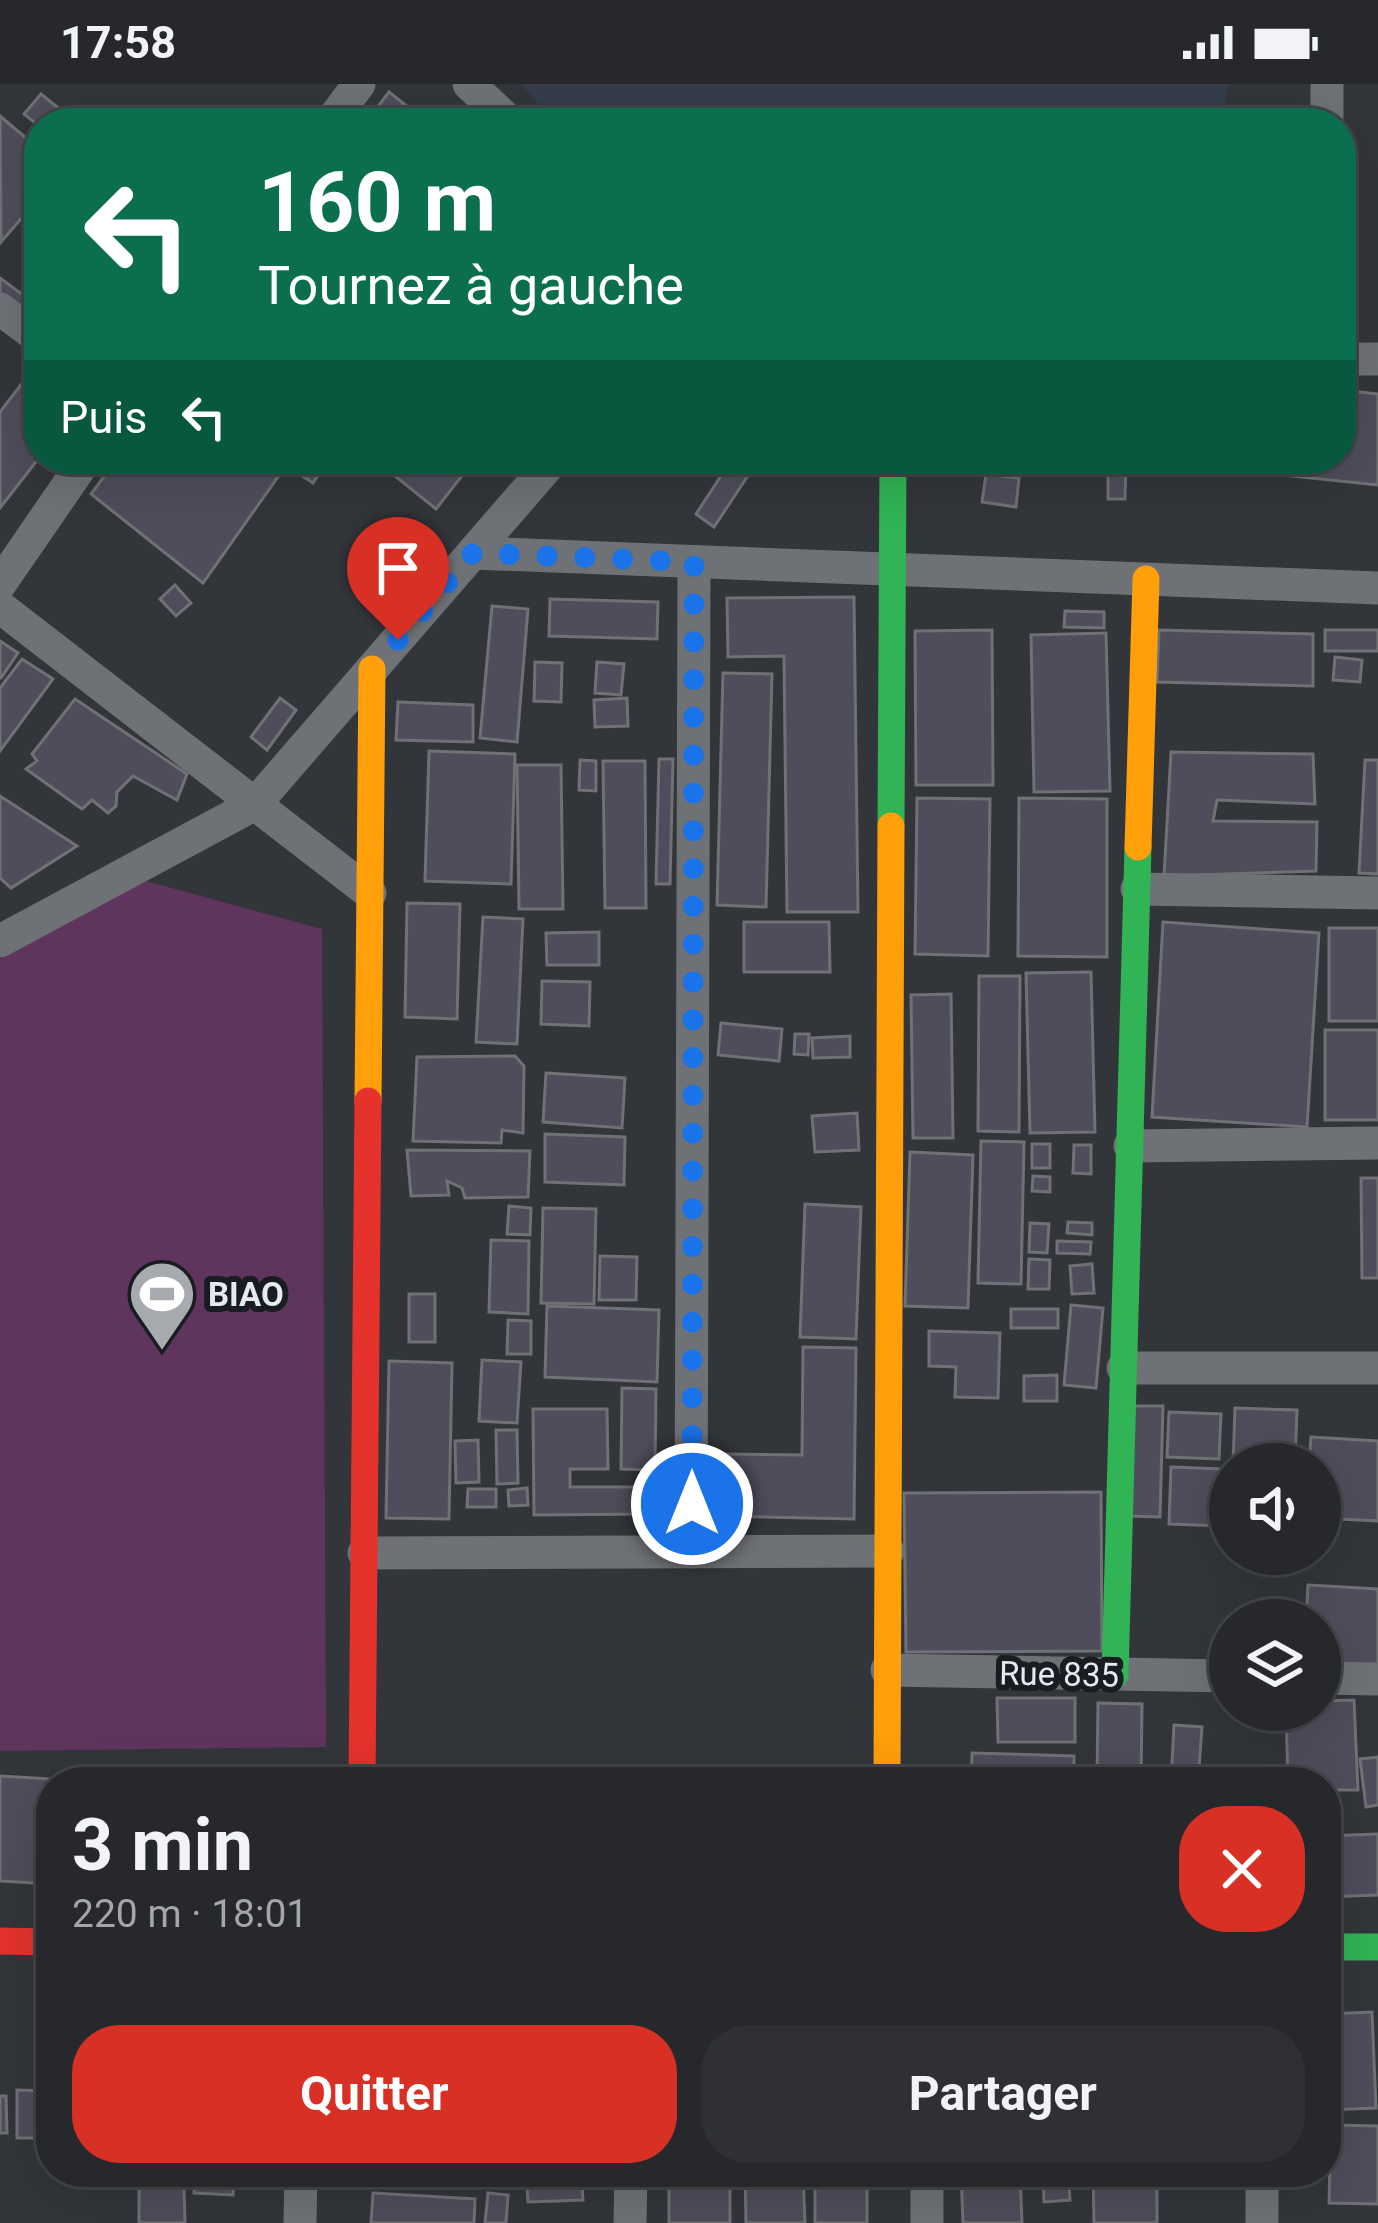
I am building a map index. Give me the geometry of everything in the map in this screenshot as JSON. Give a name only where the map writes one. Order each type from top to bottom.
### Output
[{"type":"street","points":[[469,84],[495,108]]},
{"type":"street","points":[[0,584],[76,474]]},
{"type":"street","points":[[0,940],[255,804],[541,474]]},
{"type":"street","points":[[887,1767],[893,474]]},
{"type":"street","points":[[473,553],[1378,588]]},
{"type":"street","points":[[692,1552],[694,562]]},
{"type":"street","points":[[1115,1675],[1145,579]]},
{"type":"street","points":[[0,607],[370,893]]},
{"type":"street","points":[[362,1767],[372,669]]},
{"type":"street","points":[[1137,889],[1378,893]]},
{"type":"street","points":[[1130,1146],[1378,1143]]},
{"type":"street","points":[[1124,1368],[1378,1368]]},
{"type":"street","points":[[364,1553],[888,1551]]},
{"type":"street","name":"Rue 835","points":[[887,1670],[1209,1676]]},
{"type":"street","points":[[1341,1678],[1378,1679]]},
{"type":"street","points":[[0,1942],[36,1942]]},
{"type":"street","points":[[1341,1947],[1378,1947]]},
{"type":"street","points":[[300,2223],[301,2187]]},
{"type":"street","points":[[630,2223],[631,2187]]},
{"type":"street","points":[[927,2187],[927,2223]]},
{"type":"street","points":[[1262,2187],[1262,2223]]},
{"type":"shaded area","points":[[520,84],[1229,84],[1223,108],[543,108]]},
{"type":"shaded area","name":"BIAO","points":[[146,881],[322,929],[326,1747],[0,1751],[0,959]]},
{"type":"building","points":[[389,92],[409,108],[377,108]]},
{"type":"building","points":[[41,94],[58,108],[29,108]]},
{"type":"building","points":[[0,116],[24,136],[24,215],[1,242]]},
{"type":"building","points":[[0,278],[24,296],[24,310],[17,319],[0,306]]},
{"type":"building","points":[[24,381],[27,474],[0,508],[0,412]]},
{"type":"building","points":[[1356,392],[1378,394],[1378,485],[1291,476],[1356,474]]},
{"type":"building","points":[[106,474],[280,474],[203,583],[91,494]]},
{"type":"building","points":[[393,474],[463,474],[436,509]]},
{"type":"building","points":[[722,474],[749,474],[714,527],[696,514]]},
{"type":"building","points":[[986,474],[1019,478],[1016,507],[982,502]]},
{"type":"building","points":[[1108,474],[1126,474],[1125,499],[1108,499]]},
{"type":"building","points":[[175,585],[191,603],[176,616],[160,599]]},
{"type":"building","points":[[854,597],[858,912],[787,912],[784,656],[728,657],[727,598]]},
{"type":"building","points":[[550,599],[658,602],[657,639],[549,636]]},
{"type":"building","points":[[492,606],[528,609],[517,742],[480,738]]},
{"type":"building","points":[[1065,611],[1104,612],[1104,628],[1064,627]]},
{"type":"building","points":[[992,630],[993,785],[916,785],[915,631]]},
{"type":"building","points":[[1159,630],[1313,634],[1313,686],[1157,682]]},
{"type":"building","points":[[1325,630],[1378,630],[1378,651],[1325,651]]},
{"type":"building","points":[[1106,633],[1110,791],[1034,792],[1031,635]]},
{"type":"building","points":[[0,641],[18,653],[1,678],[0,678]]},
{"type":"building","points":[[1335,657],[1362,660],[1360,682],[1333,680]]},
{"type":"building","points":[[22,659],[53,679],[0,751],[0,688]]},
{"type":"building","points":[[535,662],[562,663],[561,702],[534,701]]},
{"type":"building","points":[[597,662],[624,664],[621,695],[595,693]]},
{"type":"building","points":[[723,673],[772,674],[766,907],[717,905]]},
{"type":"building","points":[[280,698],[296,710],[267,750],[251,737]]},
{"type":"building","points":[[627,698],[628,726],[595,727],[594,700]]},
{"type":"building","points":[[75,699],[187,774],[177,800],[133,776],[117,792],[116,806],[108,813],[92,800],[82,809],[26,769],[37,761],[32,754]]},
{"type":"building","points":[[398,702],[473,705],[473,742],[396,740]]},
{"type":"building","points":[[429,751],[515,754],[511,884],[425,881]]},
{"type":"building","points":[[1171,752],[1313,754],[1315,804],[1217,800],[1213,821],[1317,822],[1316,871],[1164,876]]},
{"type":"building","points":[[659,759],[673,759],[670,884],[656,884]]},
{"type":"building","points":[[580,760],[596,761],[596,791],[579,790]]},
{"type":"building","points":[[1365,760],[1378,760],[1378,874],[1359,873]]},
{"type":"building","points":[[603,761],[645,761],[646,908],[605,908]]},
{"type":"building","points":[[517,765],[561,765],[563,909],[519,909]]},
{"type":"building","points":[[0,796],[77,846],[11,888],[0,878]]},
{"type":"building","points":[[917,798],[990,799],[988,956],[915,954]]},
{"type":"building","points":[[1019,798],[1107,799],[1107,957],[1018,956]]},
{"type":"building","points":[[407,903],[460,904],[457,1019],[405,1017]]},
{"type":"building","points":[[483,917],[523,919],[517,1044],[476,1042]]},
{"type":"building","points":[[744,922],[829,922],[830,972],[744,972]]},
{"type":"building","points":[[1163,922],[1319,933],[1307,1127],[1152,1117]]},
{"type":"building","points":[[1329,928],[1378,928],[1378,1021],[1329,1021]]},
{"type":"building","points":[[599,932],[599,965],[547,965],[546,933]]},
{"type":"building","points":[[1091,972],[1095,1132],[1030,1133],[1026,973]]},
{"type":"building","points":[[979,976],[1020,976],[1019,1132],[978,1131]]},
{"type":"building","points":[[542,981],[590,982],[589,1026],[541,1024]]},
{"type":"building","points":[[951,994],[953,1138],[913,1138],[911,995]]},
{"type":"building","points":[[721,1023],[782,1029],[779,1061],[718,1055]]},
{"type":"building","points":[[1325,1030],[1378,1030],[1378,1120],[1325,1120]]},
{"type":"building","points":[[795,1034],[809,1034],[808,1055],[794,1054]]},
{"type":"building","points":[[850,1036],[850,1057],[813,1058],[812,1038]]},
{"type":"building","points":[[515,1056],[524,1066],[523,1133],[502,1130],[501,1143],[413,1141],[417,1057]]},
{"type":"building","points":[[546,1073],[625,1078],[622,1128],[543,1122]]},
{"type":"building","points":[[857,1113],[859,1150],[815,1152],[812,1116]]},
{"type":"building","points":[[545,1134],[625,1137],[624,1185],[545,1182]]},
{"type":"building","points":[[981,1141],[1024,1142],[1021,1284],[978,1283]]},
{"type":"building","points":[[1032,1144],[1050,1144],[1050,1168],[1032,1168]]},
{"type":"building","points":[[1074,1145],[1091,1145],[1091,1174],[1073,1173]]},
{"type":"building","points":[[407,1150],[530,1151],[528,1197],[465,1198],[462,1188],[447,1181],[449,1195],[411,1196]]},
{"type":"building","points":[[910,1152],[973,1155],[968,1308],[905,1306]]},
{"type":"building","points":[[1033,1176],[1050,1177],[1050,1192],[1032,1191]]},
{"type":"building","points":[[1361,1178],[1378,1178],[1378,1278],[1362,1278]]},
{"type":"building","points":[[805,1204],[861,1207],[856,1339],[800,1337]]},
{"type":"building","points":[[509,1206],[531,1208],[530,1235],[507,1234]]},
{"type":"building","points":[[543,1208],[596,1209],[594,1304],[541,1303]]},
{"type":"building","points":[[1068,1222],[1092,1223],[1092,1235],[1067,1233]]},
{"type":"building","points":[[1030,1223],[1049,1224],[1047,1253],[1029,1252]]},
{"type":"building","points":[[491,1240],[529,1241],[528,1314],[489,1312]]},
{"type":"building","points":[[1057,1241],[1091,1242],[1090,1254],[1057,1253]]},
{"type":"building","points":[[600,1256],[637,1257],[636,1300],[599,1300]]},
{"type":"building","points":[[1029,1259],[1050,1260],[1049,1289],[1028,1289]]},
{"type":"building","points":[[1092,1264],[1094,1293],[1072,1294],[1070,1266]]},
{"type":"building","points":[[409,1294],[435,1294],[435,1342],[409,1342]]},
{"type":"building","points":[[1071,1305],[1103,1308],[1096,1388],[1064,1385]]},
{"type":"building","points":[[547,1306],[659,1310],[657,1382],[545,1377]]},
{"type":"building","points":[[1011,1309],[1058,1309],[1058,1328],[1011,1328]]},
{"type":"building","points":[[508,1320],[531,1321],[531,1354],[507,1354]]},
{"type":"building","points":[[929,1331],[1000,1333],[998,1398],[955,1397],[956,1367],[929,1366]]},
{"type":"building","points":[[803,1347],[856,1348],[854,1519],[724,1516],[725,1454],[802,1455]]},
{"type":"building","points":[[482,1360],[521,1362],[517,1423],[479,1421]]},
{"type":"building","points":[[389,1361],[452,1363],[449,1519],[386,1518]]},
{"type":"building","points":[[1057,1375],[1057,1401],[1024,1401],[1024,1376]]},
{"type":"building","points":[[622,1388],[656,1389],[655,1470],[621,1469]]},
{"type":"building","points":[[1131,1406],[1163,1406],[1160,1517],[1128,1516]]},
{"type":"building","points":[[1235,1408],[1297,1410],[1296,1443],[1234,1443]]},
{"type":"building","points":[[533,1409],[607,1409],[608,1469],[570,1469],[570,1487],[653,1487],[653,1514],[534,1515]]},
{"type":"building","points":[[1169,1412],[1221,1414],[1220,1443],[1209,1443],[1209,1459],[1167,1457]]},
{"type":"building","points":[[496,1430],[517,1430],[518,1483],[497,1484]]},
{"type":"building","points":[[1311,1437],[1378,1441],[1378,1521],[1341,1519],[1341,1443],[1311,1443]]},
{"type":"building","points":[[478,1440],[479,1482],[456,1483],[455,1441]]},
{"type":"building","points":[[1171,1467],[1209,1468],[1209,1526],[1169,1524]]},
{"type":"building","points":[[527,1488],[528,1505],[509,1506],[508,1490]]},
{"type":"building","points":[[468,1489],[496,1489],[496,1507],[467,1507]]},
{"type":"building","points":[[1101,1492],[1102,1651],[906,1652],[904,1493]]},
{"type":"building","points":[[1308,1585],[1378,1589],[1378,1668],[1341,1665],[1341,1599],[1307,1599]]},
{"type":"building","points":[[997,1698],[1075,1698],[1075,1742],[998,1742]]},
{"type":"building","points":[[1341,1700],[1354,1700],[1358,1790],[1341,1790],[1341,1767],[1288,1767],[1287,1731],[1341,1731]]},
{"type":"building","points":[[1098,1703],[1142,1704],[1141,1767],[1097,1767]]},
{"type":"building","points":[[1174,1725],[1202,1727],[1199,1767],[1172,1767]]},
{"type":"building","points":[[972,1753],[1074,1756],[1074,1767],[972,1767]]},
{"type":"building","points":[[1378,1757],[1378,1805],[1366,1807],[1360,1759]]},
{"type":"building","points":[[0,1776],[36,1778],[36,1883],[0,1881]]},
{"type":"building","points":[[1378,1834],[1378,1895],[1341,1896],[1341,1835]]},
{"type":"building","points":[[1372,2012],[1376,2108],[1341,2109],[1341,2013]]},
{"type":"building","points":[[17,2090],[36,2091],[36,2138],[17,2138]]},
{"type":"building","points":[[0,2096],[6,2096],[7,2133],[0,2133]]},
{"type":"building","points":[[1341,2125],[1378,2126],[1378,2204],[1329,2203],[1329,2187],[1341,2187]]},
{"type":"building","points":[[184,2187],[185,2223],[139,2223],[139,2188]]},
{"type":"building","points":[[194,2187],[233,2187],[233,2195],[194,2193]]},
{"type":"building","points":[[527,2187],[582,2187],[583,2200],[528,2202]]},
{"type":"building","points":[[669,2187],[730,2187],[730,2223],[669,2223]]},
{"type":"building","points":[[745,2187],[804,2187],[805,2223],[746,2223]]},
{"type":"building","points":[[815,2187],[867,2187],[867,2223],[815,2223]]},
{"type":"building","points":[[962,2187],[1021,2187],[1022,2223],[963,2223]]},
{"type":"building","points":[[1044,2187],[1069,2187],[1070,2200],[1044,2202]]},
{"type":"building","points":[[1093,2187],[1157,2187],[1157,2223],[1094,2223]]},
{"type":"building","points":[[373,2193],[475,2199],[474,2223],[371,2223]]},
{"type":"building","points":[[488,2193],[508,2195],[506,2223],[485,2223]]},
{"type":"traffic: fast","points":[[891,826],[893,474]]},
{"type":"traffic: fast","points":[[1115,1675],[1138,847]]},
{"type":"traffic: fast","points":[[1341,1947],[1378,1947]]},
{"type":"traffic: slow","points":[[1138,847],[1146,579]]},
{"type":"traffic: slow","points":[[368,1101],[372,669]]},
{"type":"traffic: slow","points":[[887,1767],[891,826]]},
{"type":"traffic: jam","points":[[362,1767],[368,1101]]},
{"type":"traffic: jam","points":[[0,1941],[36,1942]]},
{"type":"place","name":"BIAO","points":[[162,1353]]},
{"type":"route","points":[[398,640],[473,553],[694,562],[692,1504]]}]
